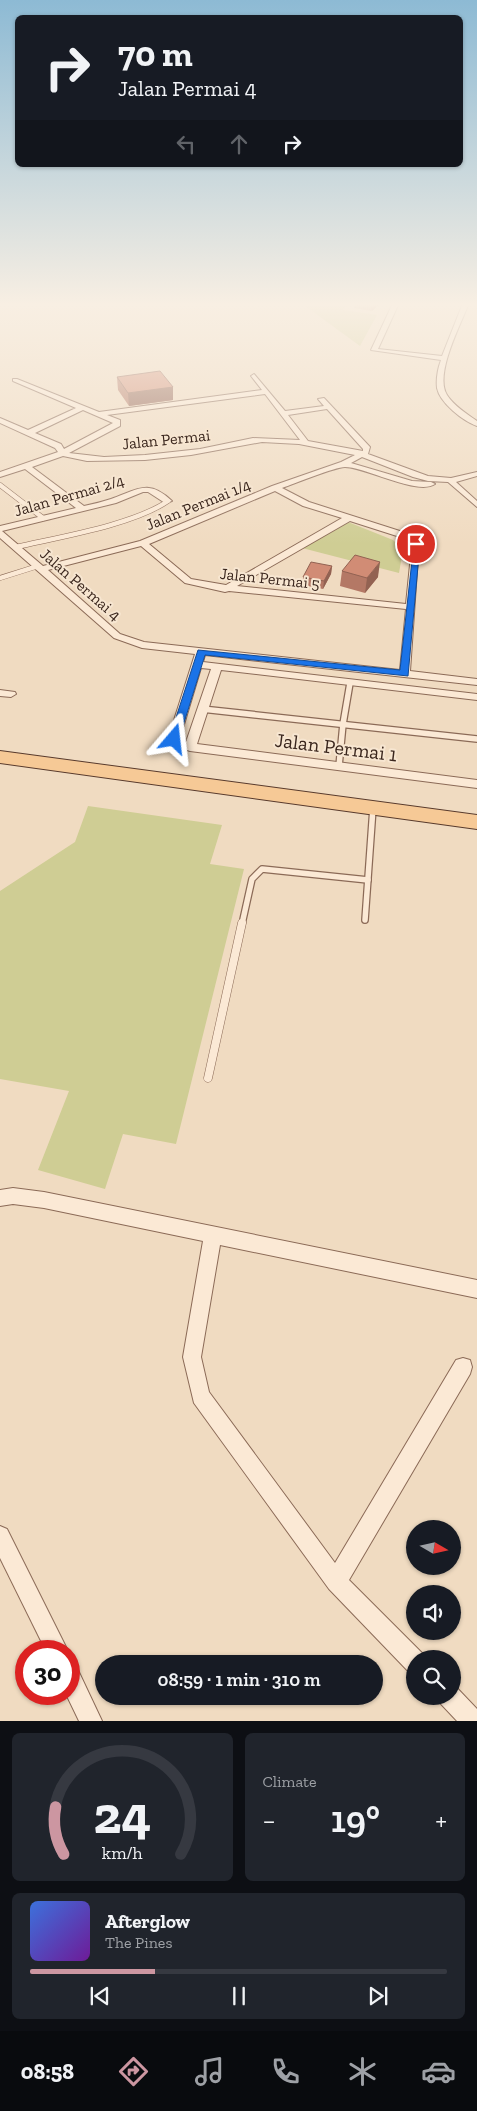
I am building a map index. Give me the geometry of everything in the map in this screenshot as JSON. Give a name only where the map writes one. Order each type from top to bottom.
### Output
[{"type":"main road","points":[[0,757],[477,822]]},
{"type":"street","points":[[0,475],[63,453],[117,422],[23,383]]},
{"type":"street","points":[[259,383],[306,443]]},
{"type":"street","points":[[440,383],[444,395],[473,417],[477,424]]},
{"type":"street","points":[[101,414],[266,392]]},
{"type":"street","points":[[176,395],[181,402]]},
{"type":"street","points":[[322,399],[366,450],[361,454]]},
{"type":"street","points":[[30,432],[84,407]]},
{"type":"street","points":[[284,413],[329,407]]},
{"type":"street","points":[[0,420],[58,446],[63,453]]},
{"type":"street","name":"Jalan Permai","points":[[63,453],[67,456],[95,459],[192,453],[262,440],[306,443],[361,454],[421,476],[453,483],[477,474]]},
{"type":"street","name":"Jalan Permai 1/4","points":[[40,568],[143,543],[275,488],[344,464],[361,454]]},
{"type":"street","points":[[344,464],[412,483],[453,483],[477,505]]},
{"type":"street","points":[[27,467],[82,509]]},
{"type":"street","name":"Jalan Permai 1/4","points":[[146,488],[168,501]]},
{"type":"street","name":"Jalan Permai 2/4","points":[[0,531],[43,518],[113,501],[146,488]]},
{"type":"street","points":[[275,488],[306,504],[403,534],[416,544],[409,607],[405,674]]},
{"type":"street","points":[[225,589],[349,518]]},
{"type":"street","name":"Jalan Permai 4","points":[[0,531],[117,636],[142,645],[477,682]]},
{"type":"street","name":"Jalan Permai 5","points":[[143,543],[188,581],[225,589],[409,607]]},
{"type":"street","points":[[201,652],[174,739],[179,744],[190,746],[216,666]]},
{"type":"street","points":[[198,664],[477,697]]},
{"type":"street","name":"Jalan Permai 1","points":[[190,746],[477,784]]},
{"type":"street","points":[[0,1198],[13,1196],[44,1200],[477,1289]]},
{"type":"street","points":[[213,1235],[192,1357],[201,1396],[336,1582],[406,1653]]},
{"type":"street","points":[[336,1582],[463,1367]]},
{"type":"street","points":[[0,1536],[52,1640]]},
{"type":"street","points":[[80,1698],[91,1721]]},
{"type":"street","points":[[458,1705],[473,1721]]},
{"type":"lane","points":[[0,485],[43,518]]},
{"type":"lane","name":"Jalan Permai 1/4","points":[[16,547],[134,517],[163,506],[168,501]]},
{"type":"lane","points":[[0,578],[40,568]]},
{"type":"lane","points":[[339,766],[343,724],[350,683]]},
{"type":"lane","points":[[202,709],[477,739]]},
{"type":"lane","points":[[365,920],[373,808]]},
{"type":"lane","points":[[208,1078],[252,880],[256,873],[262,869],[368,880]]},
{"type":"shaded area","points":[[348,522],[393,540],[403,550],[399,573],[302,548]]},
{"type":"shaded area","points":[[88,806],[222,825],[210,864],[244,869],[176,1144],[123,1134],[105,1189],[38,1170],[69,1091],[0,1079],[0,891],[75,842]]},
{"type":"building","points":[[121,383],[170,383],[173,387],[128,393]]},
{"type":"building","points":[[355,555],[380,562],[367,578],[342,571]]},
{"type":"building","points":[[311,562],[332,566],[324,581],[303,577]]},
{"type":"route","points":[[174,739],[201,652],[405,674],[409,607],[416,544]]}]
